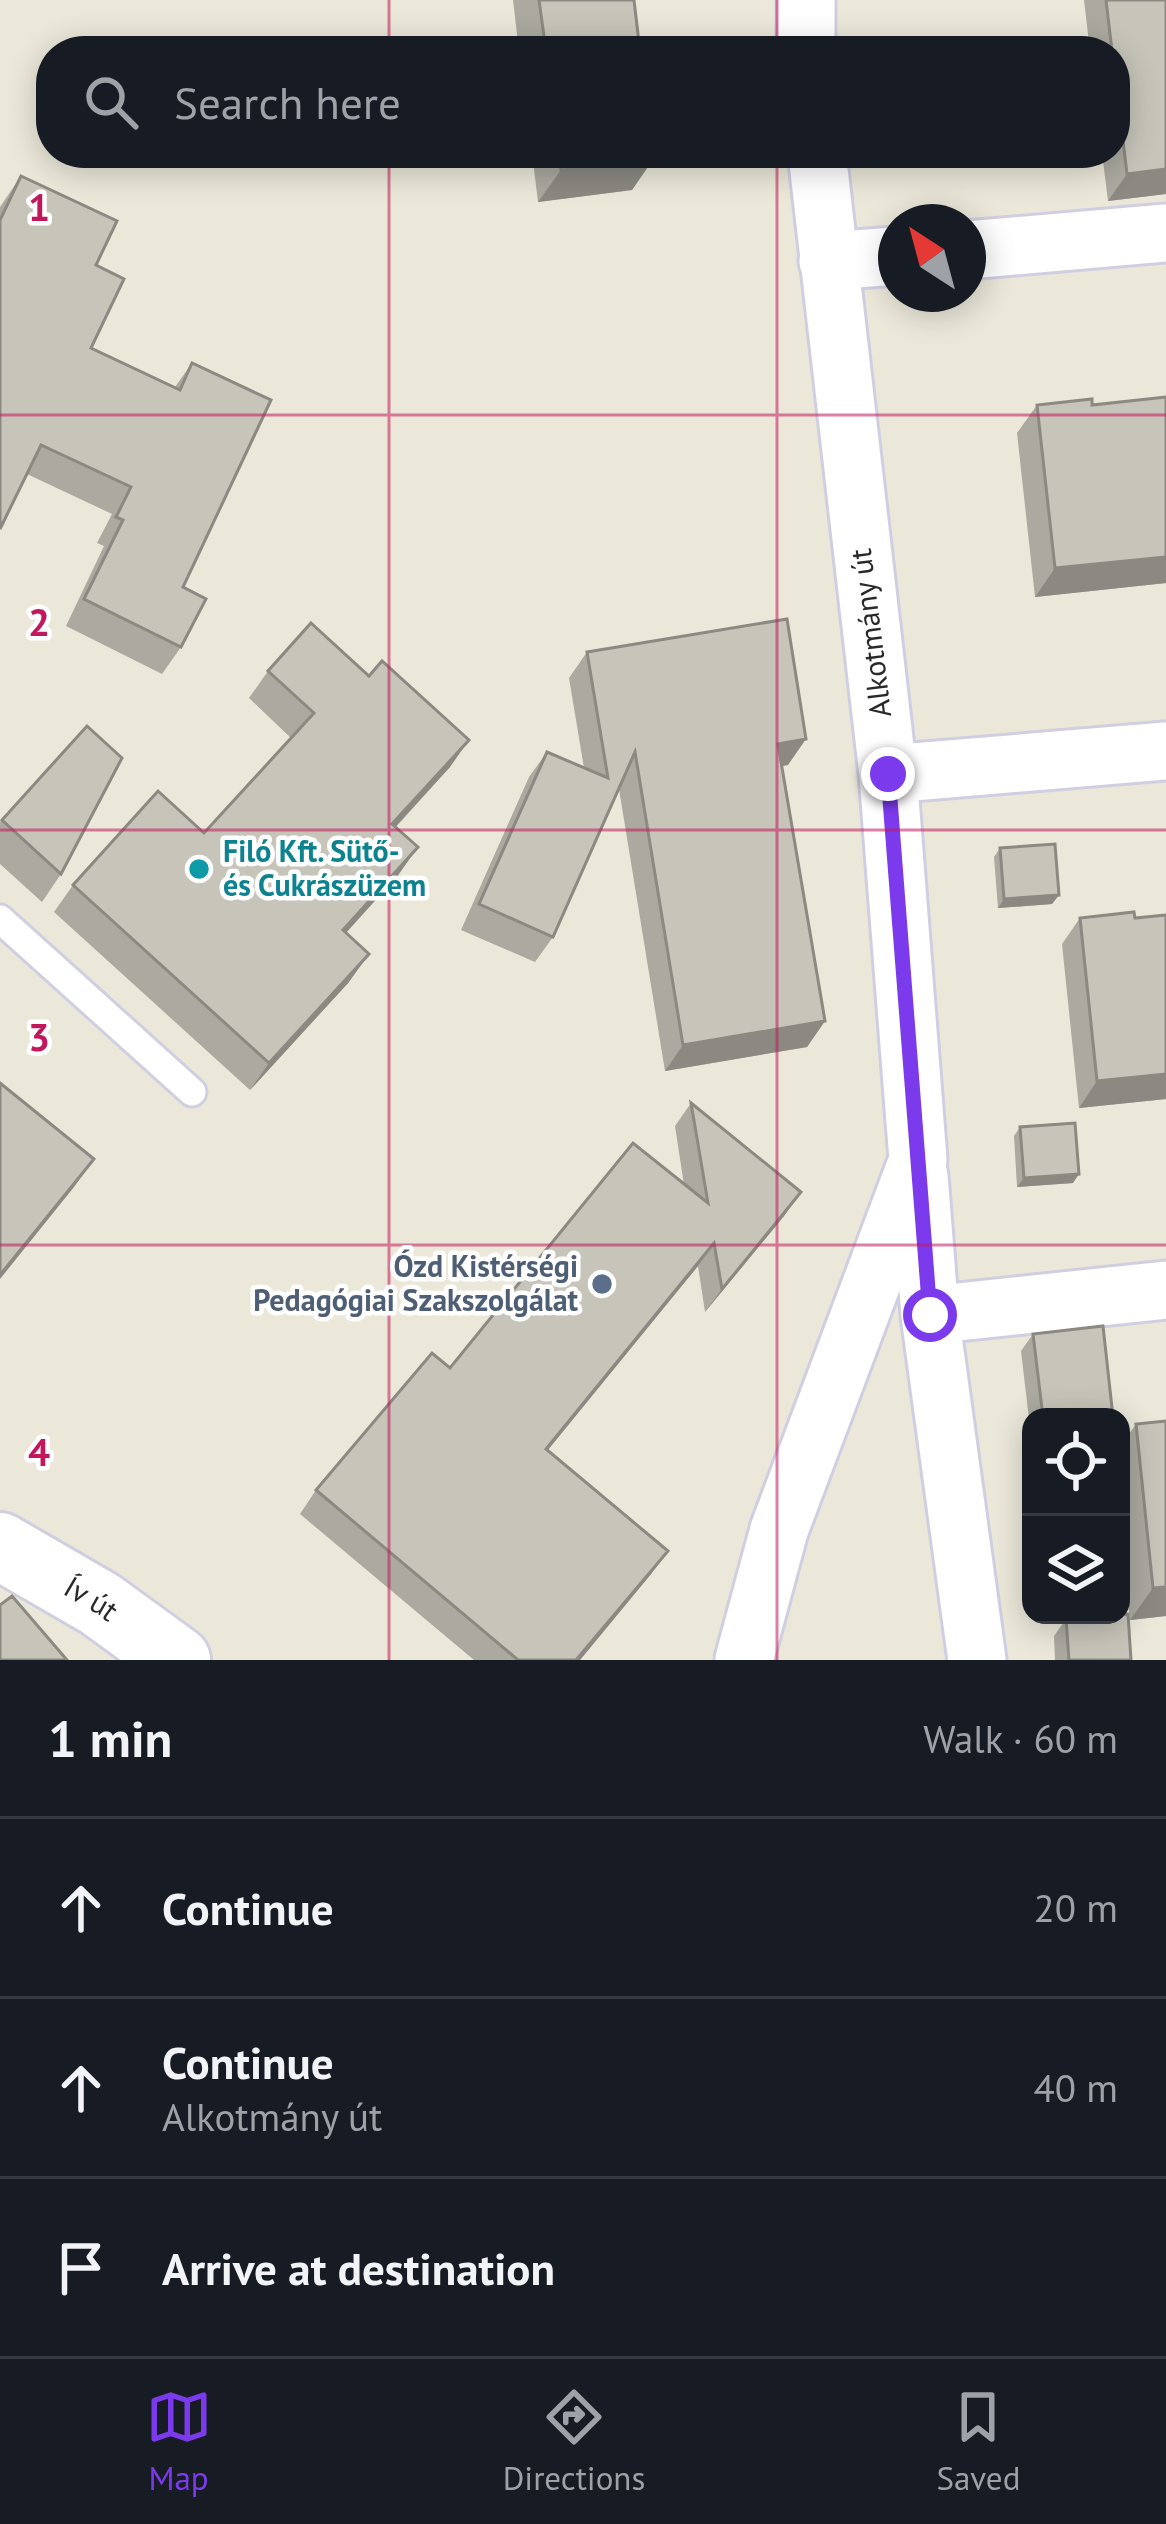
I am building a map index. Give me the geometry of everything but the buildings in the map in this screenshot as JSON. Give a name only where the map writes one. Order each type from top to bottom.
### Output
[{"type":"main road","name":"Ív út","points":[[0,1546],[100,1604],[177,1660]]},
{"type":"street","points":[[806,0],[806,36]]},
{"type":"street","name":"Alkotmány út","points":[[744,1660],[779,1530],[918,1160],[888,774],[819,168]]},
{"type":"street","points":[[986,248],[1166,233]]},
{"type":"street","points":[[828,261],[878,257]]},
{"type":"street","points":[[888,774],[1166,751]]},
{"type":"street","points":[[918,1160],[930,1315],[976,1660]]},
{"type":"street","points":[[930,1315],[1166,1290]]},
{"type":"lane","points":[[0,919],[191,1092]]},
{"type":"place","name":"Filó Kft. Sütő- és Cukrászüzem","points":[[199,869]]},
{"type":"place","name":"Ózd Kistérségi Pedagógiai Szakszolgálat","points":[[602,1284]]},
{"type":"route","points":[[888,774],[930,1315]]}]
